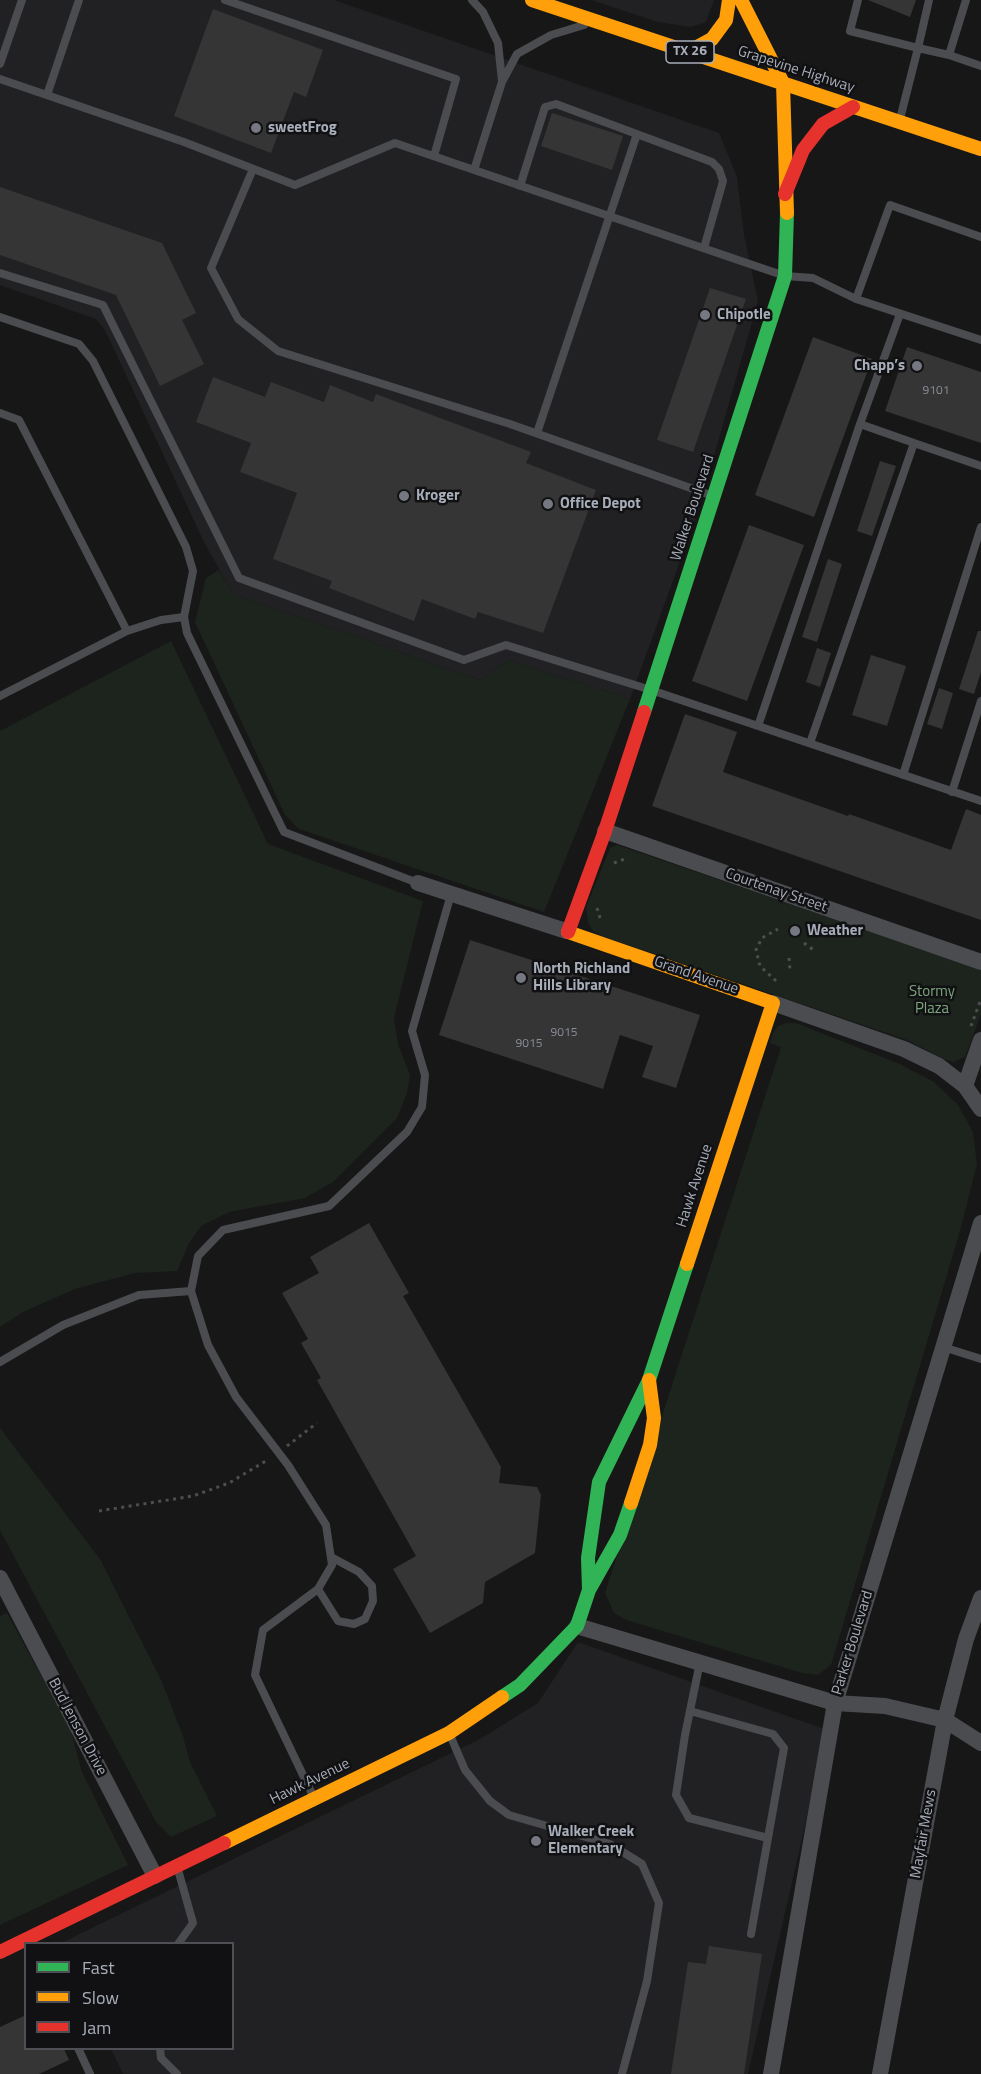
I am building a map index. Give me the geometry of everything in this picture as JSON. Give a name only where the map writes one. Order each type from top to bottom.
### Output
[{"type":"street","name":"Grapevine Highway","points":[[532,0],[577,11],[597,21],[981,149]]},
{"type":"street","points":[[688,52],[712,39],[726,20],[729,0]]},
{"type":"street","points":[[741,0],[783,83]]},
{"type":"street","name":"Walker Boulevard","points":[[566,931],[605,831],[785,276],[783,83]]},
{"type":"street","points":[[785,194],[803,150],[823,124],[854,107]]},
{"type":"street","name":"Courtenay Street","points":[[605,831],[981,962]]},
{"type":"street","name":"Grand Avenue","points":[[418,883],[566,931],[776,991],[939,1066],[965,1086]]},
{"type":"street","name":"Hawk Avenue","points":[[589,1590],[588,1558],[600,1482],[649,1380],[776,991]]},
{"type":"street","points":[[981,1040],[965,1086],[981,1109]]},
{"type":"street","name":"Parker Boulevard","points":[[771,2074],[835,1703],[981,1223]]},
{"type":"street","name":"Hawk Avenue","points":[[0,1952],[449,1733],[519,1685],[577,1626],[589,1590],[620,1535],[650,1446],[654,1418],[649,1380]]},
{"type":"street","name":"Bud Jenson Drive","points":[[1,1583],[155,1876]]},
{"type":"street","name":"Mayfair Mews","points":[[880,2074],[945,1720],[966,1639],[981,1598]]},
{"type":"street","points":[[577,1626],[835,1703],[885,1706],[945,1720],[981,1743]]},
{"type":"lane","points":[[0,64],[22,0]]},
{"type":"lane","points":[[47,95],[79,0]]},
{"type":"lane","points":[[225,0],[456,79],[434,156]]},
{"type":"lane","points":[[472,0],[483,12],[498,43],[502,82]]},
{"type":"lane","points":[[858,0],[850,31],[949,55],[981,66]]},
{"type":"lane","points":[[899,122],[929,0]]},
{"type":"lane","points":[[949,55],[966,0]]},
{"type":"lane","points":[[474,170],[502,82],[517,54],[551,35],[597,21]]},
{"type":"lane","points":[[0,78],[295,185],[394,143],[785,276],[813,278],[856,299],[981,340]]},
{"type":"lane","points":[[520,186],[545,107],[556,104],[712,162],[719,169],[723,181],[704,248]]},
{"type":"lane","points":[[537,433],[637,134]]},
{"type":"lane","points":[[253,169],[211,268],[238,319],[278,351],[537,433],[714,496]]},
{"type":"lane","points":[[856,299],[890,205],[981,237]]},
{"type":"lane","points":[[0,273],[103,304],[239,578],[464,660],[506,645],[651,690],[981,801]]},
{"type":"lane","points":[[758,726],[860,424],[900,314]]},
{"type":"lane","points":[[0,317],[79,344],[93,361],[186,547],[193,571],[184,617],[187,633],[284,832],[418,883]]},
{"type":"lane","points":[[0,413],[19,420],[127,631]]},
{"type":"lane","points":[[860,424],[981,466]]},
{"type":"lane","points":[[810,743],[914,443]]},
{"type":"lane","points":[[903,775],[981,527]]},
{"type":"lane","points":[[0,696],[127,631],[161,620],[184,617]]},
{"type":"lane","points":[[952,792],[981,701]]},
{"type":"lane","points":[[314,1798],[255,1675],[263,1630],[318,1589],[332,1565],[326,1525],[279,1453],[236,1397],[208,1345],[191,1292],[198,1256],[223,1230],[329,1206],[407,1132],[422,1107],[425,1075],[412,1031],[450,894]]},
{"type":"lane","points":[[0,1362],[63,1325],[139,1295],[191,1292]]},
{"type":"lane","points":[[943,1347],[981,1359]]},
{"type":"lane","points":[[318,1589],[338,1621],[354,1624],[365,1619],[373,1601],[372,1586],[359,1572],[330,1557]]},
{"type":"lane","points":[[700,1662],[676,1795],[689,1818],[768,1838]]},
{"type":"lane","points":[[690,1711],[773,1734],[784,1748],[751,1934]]},
{"type":"lane","points":[[449,1733],[465,1770],[490,1801],[509,1815],[610,1844],[642,1864],[659,1903],[647,1981],[622,2074]]},
{"type":"lane","points":[[177,1866],[193,1923],[179,1942]]},
{"type":"lane","points":[[78,2050],[90,2074]]},
{"type":"lane","points":[[160,2050],[160,2058],[177,2074]]},
{"type":"path","points":[[609,866],[626,858],[637,861]]},
{"type":"path","points":[[600,899],[597,910],[604,926]]},
{"type":"path","points":[[776,991],[760,966],[756,950],[762,938],[778,928]]},
{"type":"path","points":[[804,943],[815,951]]},
{"type":"path","points":[[789,958],[790,970]]},
{"type":"path","points":[[767,983],[776,991]]},
{"type":"path","points":[[99,1511],[193,1496],[229,1483],[279,1453],[317,1423]]},
{"type":"shaded area","points":[[0,0],[334,0],[719,133],[737,177],[744,235],[758,301],[699,509],[630,699],[509,660],[480,680],[233,594],[204,542],[105,330],[96,319],[0,285]]},
{"type":"shaded area","points":[[591,0],[714,0],[706,22],[691,27],[658,22]]},
{"type":"shaded area","name":"Walker Creek Elementary","points":[[578,1642],[827,1730],[748,2074],[123,2074],[111,2050],[234,2050],[234,1942],[63,1942],[480,1739],[538,1703]]},
{"type":"green space","points":[[219,570],[233,594],[480,680],[509,660],[630,699],[544,912],[299,829],[285,815],[195,622],[206,578]]},
{"type":"green space","points":[[171,641],[268,844],[423,901],[394,1018],[398,1044],[410,1075],[407,1093],[397,1118],[333,1182],[305,1198],[229,1212],[201,1226],[189,1243],[177,1271],[135,1273],[75,1289],[23,1312],[0,1327],[0,731]]},
{"type":"green space","name":"Stormy Plaza","points":[[617,845],[981,969],[981,1014],[965,1057],[954,1062],[943,1059],[907,1040],[593,931],[588,922],[586,907],[610,848]]},
{"type":"green space","points":[[796,1023],[900,1064],[934,1082],[958,1105],[973,1132],[977,1164],[960,1231],[831,1665],[818,1675],[802,1673],[626,1620],[614,1613],[605,1593],[781,1047],[770,1043],[773,1033],[778,1026]]},
{"type":"green space","points":[[0,1428],[100,1559],[162,1682],[183,1736],[190,1762],[217,1816],[171,1837],[156,1822],[0,1530]]},
{"type":"green space","points":[[7,1613],[70,1728],[82,1772],[128,1865],[0,1925],[0,1616]]},
{"type":"building","points":[[868,0],[916,0],[910,17]]},
{"type":"building","points":[[213,9],[323,50],[306,97],[294,92],[271,153],[174,116]]},
{"type":"building","points":[[552,113],[623,136],[612,170],[541,146]]},
{"type":"building","points":[[0,187],[162,243],[196,313],[182,320],[204,364],[160,386],[116,295],[0,255]]},
{"type":"building","points":[[710,288],[746,299],[693,452],[657,440]]},
{"type":"building","points":[[813,337],[872,359],[814,517],[755,495]]},
{"type":"building","points":[[907,347],[981,372],[981,443],[885,411]]},
{"type":"building","points":[[213,377],[265,397],[271,382],[324,402],[330,385],[373,402],[376,394],[531,452],[526,463],[596,490],[543,633],[478,612],[475,619],[422,599],[414,621],[329,588],[332,581],[273,559],[297,493],[240,472],[251,443],[196,422]]},
{"type":"building","points":[[880,461],[896,466],[872,536],[857,531]]},
{"type":"building","points":[[749,525],[804,545],[747,701],[692,681]]},
{"type":"building","points":[[828,559],[842,564],[817,642],[802,637]]},
{"type":"building","points":[[978,631],[981,631],[981,672],[974,694],[959,689]]},
{"type":"building","points":[[817,648],[831,653],[820,687],[806,682]]},
{"type":"building","points":[[871,655],[906,666],[887,726],[852,715]]},
{"type":"building","points":[[939,688],[953,693],[942,729],[927,724]]},
{"type":"building","points":[[685,714],[737,732],[723,772],[848,816],[849,814],[951,850],[966,809],[981,815],[981,920],[652,806]]},
{"type":"building","name":"North Richland Hills Library","points":[[470,940],[700,1015],[676,1088],[642,1077],[653,1046],[620,1035],[603,1089],[439,1035]]},
{"type":"building","points":[[369,1223],[409,1293],[403,1296],[501,1467],[499,1483],[537,1487],[541,1495],[535,1553],[485,1582],[483,1603],[430,1633],[393,1569],[416,1556],[317,1380],[321,1378],[301,1343],[308,1339],[282,1293],[319,1273],[310,1257]]},
{"type":"building","points":[[709,1946],[762,1954],[744,2074],[671,2074],[688,1962],[706,1964]]},
{"type":"building","points":[[24,2016],[24,2050],[64,2050],[69,2060],[39,2074],[0,2074],[0,2027]]},
{"type":"traffic: fast","points":[[644,712],[785,276],[787,213]]},
{"type":"traffic: fast","points":[[589,1590],[588,1558],[599,1482],[649,1380],[687,1264]]},
{"type":"traffic: fast","points":[[502,1697],[520,1685],[577,1626],[589,1590],[620,1535],[631,1503]]},
{"type":"traffic: slow","points":[[532,0],[981,149]]},
{"type":"traffic: slow","points":[[688,52],[712,39],[726,20],[729,0]]},
{"type":"traffic: slow","points":[[741,0],[783,83],[787,213]]},
{"type":"traffic: slow","points":[[568,932],[773,1003],[687,1264]]},
{"type":"traffic: slow","points":[[631,1503],[650,1445],[654,1418],[649,1380]]},
{"type":"traffic: slow","points":[[224,1843],[449,1733],[502,1697]]},
{"type":"traffic: jam","points":[[785,194],[803,150],[823,124],[853,107]]},
{"type":"traffic: jam","points":[[568,932],[605,831],[644,712]]},
{"type":"traffic: jam","points":[[0,1952],[224,1843]]},
{"type":"place","name":"sweetFrog","points":[[256,128]]},
{"type":"place","name":"Chipotle","points":[[705,315]]},
{"type":"place","name":"Chapp’s","points":[[917,366]]},
{"type":"place","name":"Kroger","points":[[404,496]]},
{"type":"place","name":"Office Depot","points":[[548,504]]},
{"type":"place","name":"Weather","points":[[795,931]]},
{"type":"place","name":"North Richland Hills Library","points":[[521,978]]},
{"type":"place","name":"Walker Creek Elementary","points":[[536,1841]]}]
